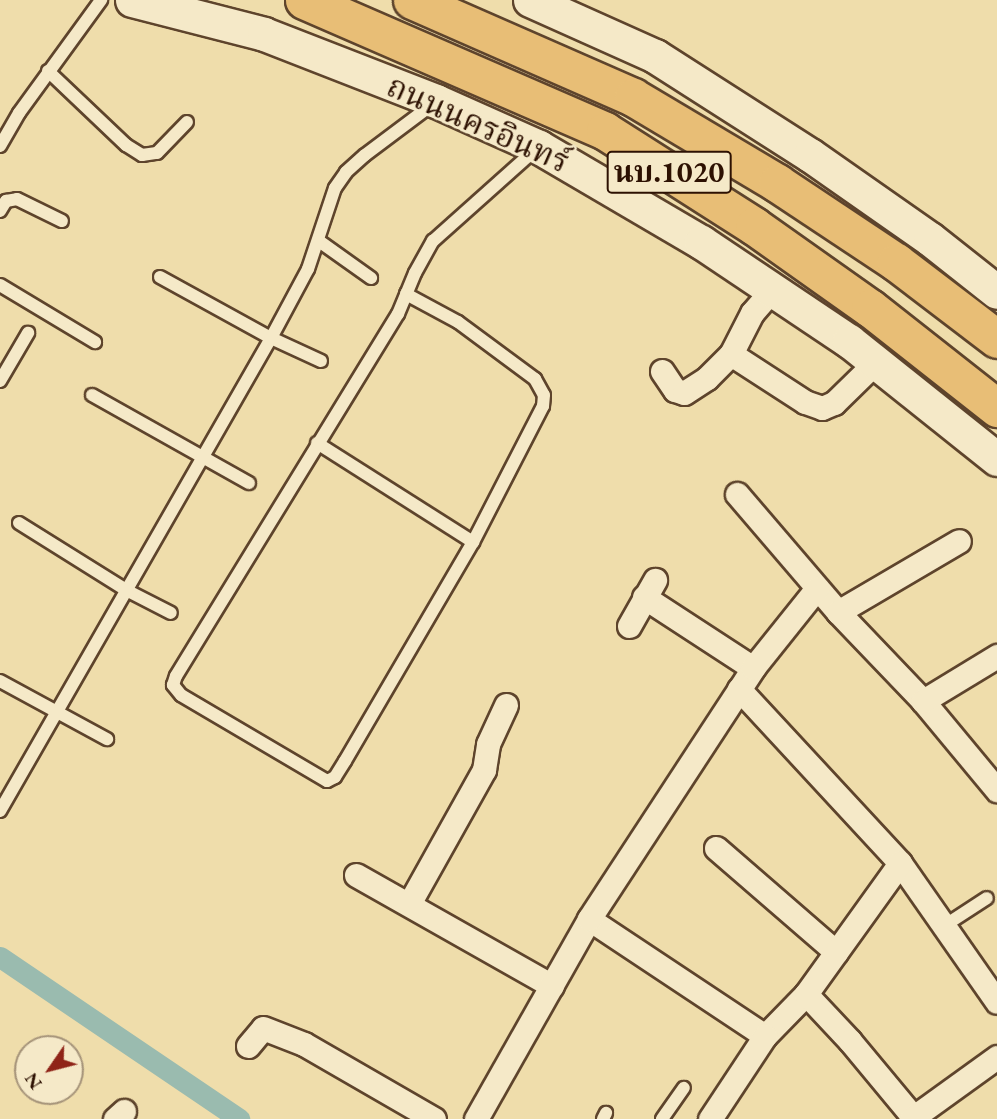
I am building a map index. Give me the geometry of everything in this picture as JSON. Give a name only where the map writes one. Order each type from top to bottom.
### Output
[{"type":"main road","name":"ถนนนครอินทร์","points":[[132,0],[264,34],[436,101],[539,147],[701,242],[877,360],[997,459]]},
{"type":"main road","name":"ถนนนครอินทร์","points":[[304,0],[605,131],[754,226],[860,301],[997,408]]},
{"type":"main road","name":"นบ.1020","points":[[412,0],[633,97],[777,183],[896,262],[997,339]]},
{"type":"main road","name":"นบ.1020","points":[[530,0],[655,56],[810,155],[930,239],[997,292]]},
{"type":"street","points":[[662,371],[675,390],[684,393],[707,378],[731,354],[752,313],[772,290]]},
{"type":"street","points":[[731,354],[805,402],[822,408],[834,403],[877,360]]},
{"type":"street","points":[[737,494],[838,612],[923,701],[997,790]]},
{"type":"street","points":[[838,612],[959,541]]},
{"type":"street","points":[[476,1119],[589,919],[739,688],[817,588]]},
{"type":"street","points":[[629,626],[650,589],[753,668]]},
{"type":"street","points":[[923,701],[997,656]]},
{"type":"street","points":[[739,688],[900,863],[997,1002]]},
{"type":"street","points":[[409,904],[484,770],[488,744],[506,705]]},
{"type":"street","points":[[716,848],[836,952]]},
{"type":"street","points":[[710,1119],[765,1036],[806,994],[900,863]]},
{"type":"street","points":[[356,876],[552,986]]},
{"type":"street","points":[[589,919],[765,1036]]},
{"type":"street","points":[[806,994],[850,1041],[912,1118],[997,1057]]},
{"type":"street","points":[[248,1046],[263,1028],[304,1044],[434,1119]]},
{"type":"lane","points":[[0,146],[48,71],[100,0]]},
{"type":"lane","points":[[48,71],[126,145],[142,155],[157,153],[187,122]]},
{"type":"lane","points":[[0,811],[271,338],[319,241],[335,188],[346,172],[436,101]]},
{"type":"lane","points":[[406,294],[458,321],[535,379],[544,395],[543,406],[473,542],[335,777],[327,781],[176,691],[173,685],[176,676],[398,314],[406,294],[433,241],[539,147]]},
{"type":"lane","points":[[0,211],[6,201],[18,199],[62,221]]},
{"type":"lane","points":[[319,241],[371,278]]},
{"type":"lane","points":[[160,277],[271,338],[321,361]]},
{"type":"lane","points":[[0,285],[95,342]]},
{"type":"lane","points":[[0,381],[28,333]]},
{"type":"lane","points":[[92,395],[249,483]]},
{"type":"lane","points":[[317,443],[473,542]]},
{"type":"lane","points":[[19,523],[128,591],[172,613]]},
{"type":"lane","points":[[0,681],[107,739]]},
{"type":"lane","points":[[944,926],[987,898]]},
{"type":"lane","points":[[662,1119],[684,1088]]},
{"type":"waterway","points":[[0,957],[239,1119]]}]
